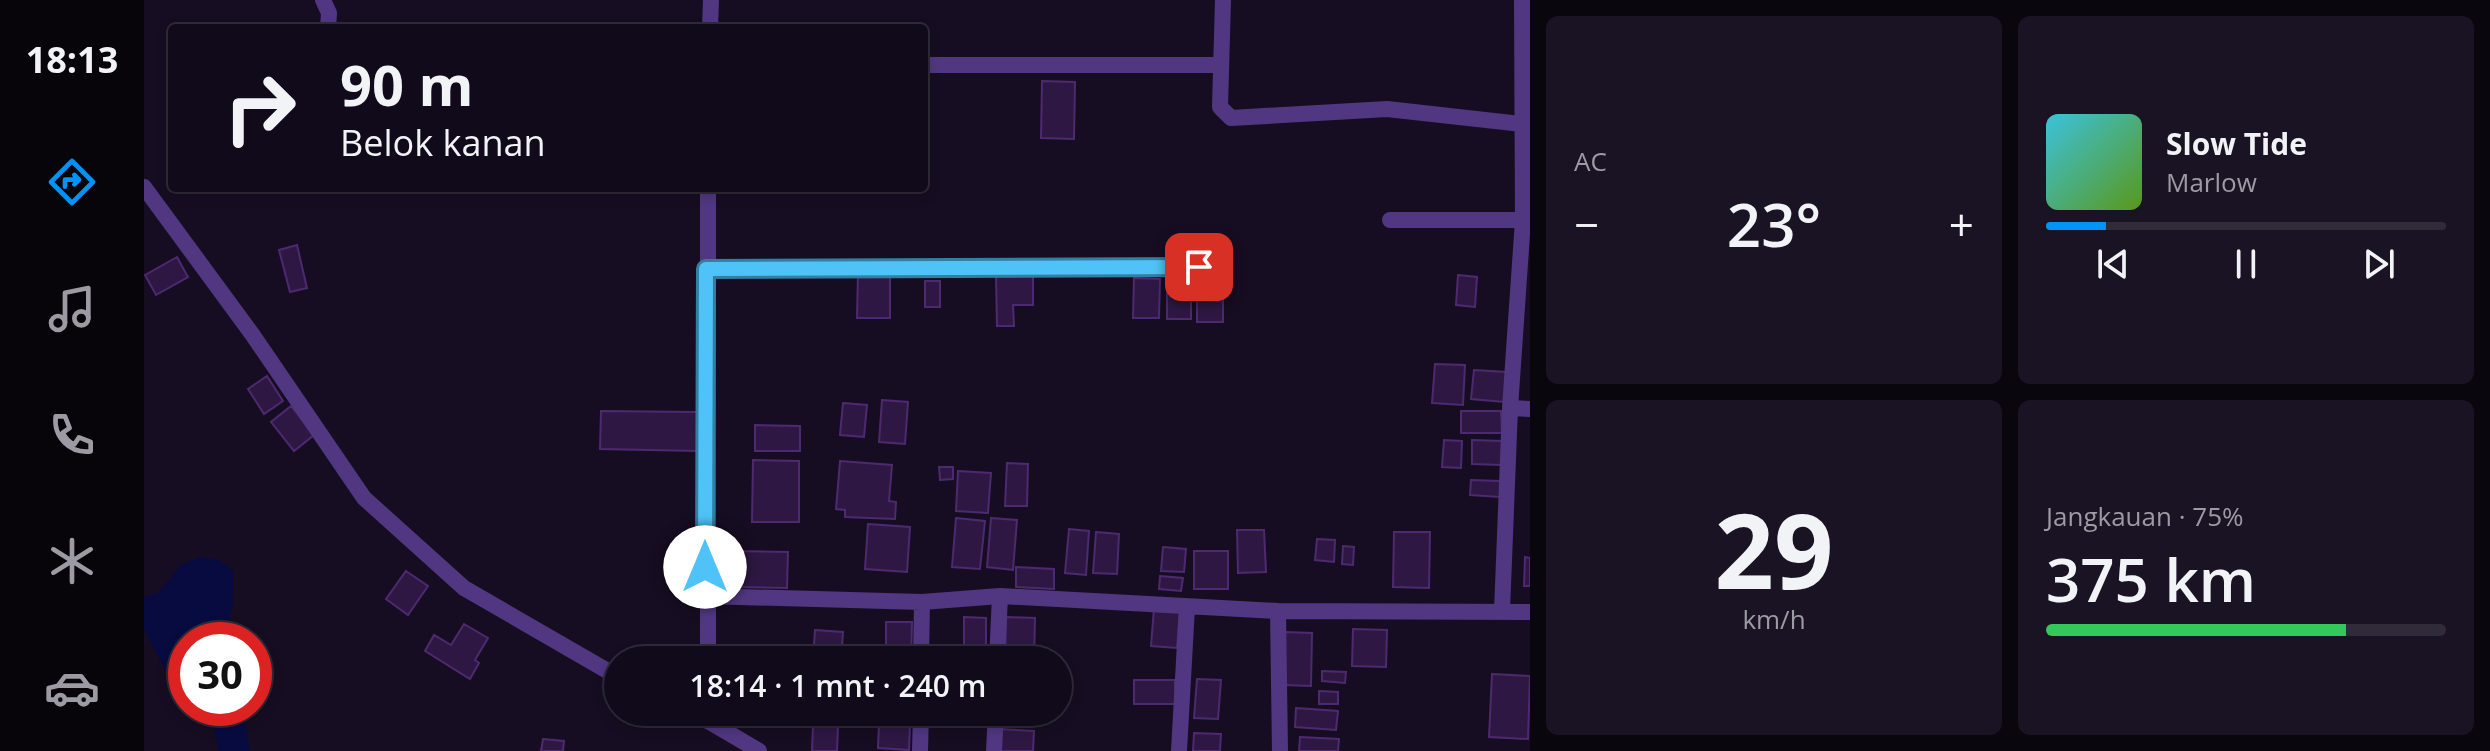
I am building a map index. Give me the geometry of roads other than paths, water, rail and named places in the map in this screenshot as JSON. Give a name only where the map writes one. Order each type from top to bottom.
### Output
[{"type":"street","points":[[323,0],[329,13],[328,24]]},
{"type":"street","points":[[710,24],[711,0]]},
{"type":"street","points":[[1223,0],[1220,107],[1231,118],[1387,109],[1527,125]]},
{"type":"street","points":[[1502,611],[1510,408],[1527,125],[1522,0]]},
{"type":"street","points":[[928,65],[1221,65]]},
{"type":"street","points":[[144,187],[252,334],[364,498],[464,588],[604,669]]},
{"type":"street","points":[[707,646],[705,596],[708,192]]},
{"type":"street","points":[[1390,220],[1523,220]]},
{"type":"street","points":[[706,269],[1199,267]]},
{"type":"street","points":[[1510,408],[1530,409]]},
{"type":"street","points":[[705,596],[922,602],[1000,596],[1278,611],[1530,612]]},
{"type":"street","points":[[998,646],[1000,596]]},
{"type":"street","points":[[921,646],[922,602]]},
{"type":"street","points":[[1179,751],[1187,607]]},
{"type":"street","points":[[1278,611],[1280,751]]},
{"type":"street","points":[[723,726],[759,751]]},
{"type":"street","points":[[920,751],[921,726]]},
{"type":"street","points":[[994,751],[995,726]]}]
